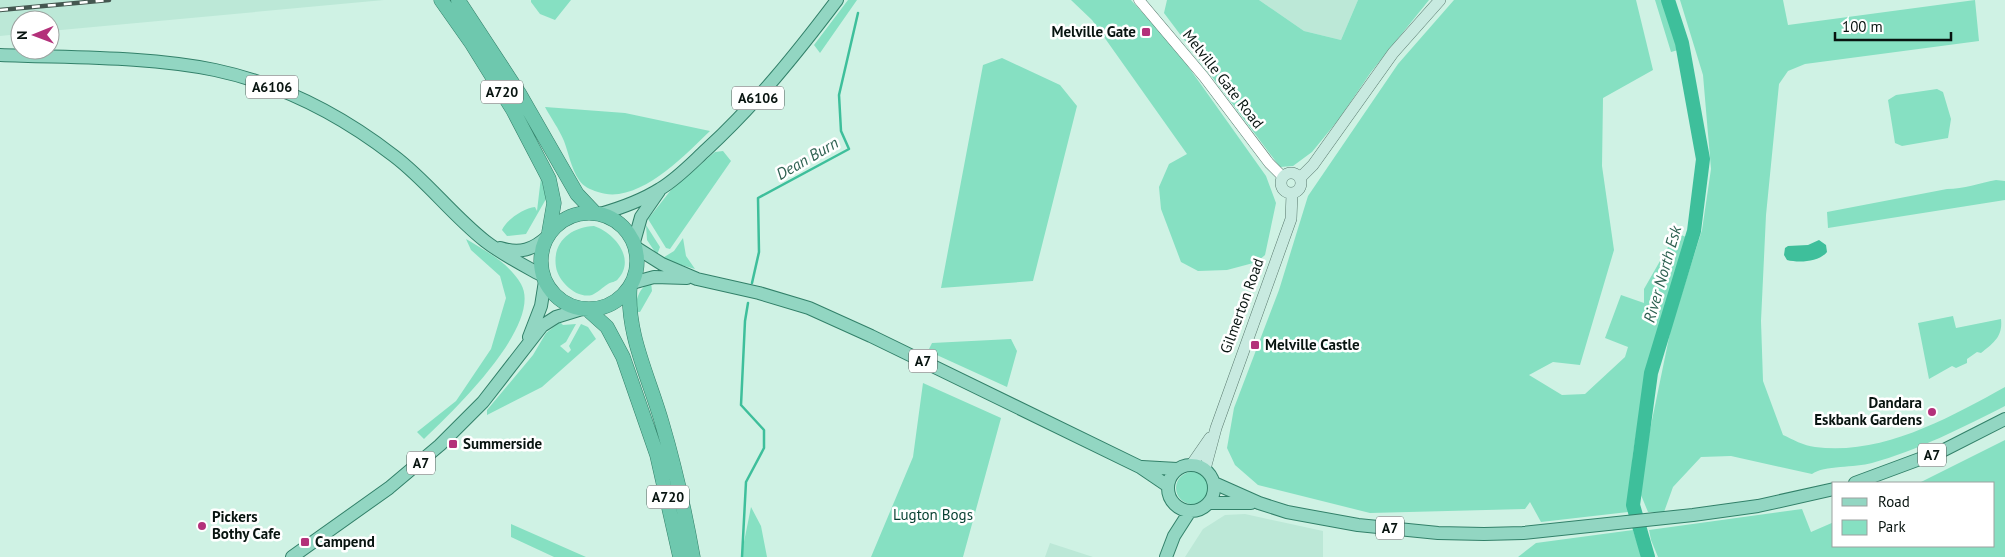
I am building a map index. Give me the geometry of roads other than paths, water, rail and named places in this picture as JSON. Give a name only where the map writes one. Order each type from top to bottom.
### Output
[{"type":"highway","name":"A720","points":[[441,0],[513,110],[549,178],[554,203],[548,234]]},
{"type":"highway","name":"A720","points":[[458,0],[519,93],[577,194],[598,213]]},
{"type":"highway","points":[[585,213],[598,213],[622,225],[634,245],[637,263],[631,284],[612,303],[584,309],[563,302],[555,296],[544,279],[541,257],[548,234],[556,225],[570,217],[585,213]]},
{"type":"highway","name":"A720","points":[[631,284],[632,330],[664,430],[694,557]]},
{"type":"highway","name":"A720","points":[[584,309],[607,327],[623,357],[659,463],[680,557]]},
{"type":"main road","name":"A6106","points":[[634,245],[641,217],[661,189],[747,110],[794,56],[837,0]]},
{"type":"main road","points":[[1300,178],[1295,174],[1289,173],[1281,181],[1282,189],[1292,194],[1300,188],[1300,178],[1313,165],[1393,53],[1440,0]]},
{"type":"main road","name":"A6106","points":[[0,55],[130,60],[179,65],[233,74],[295,95],[324,109],[390,153],[414,173],[471,229],[515,262],[544,279]]},
{"type":"main road","name":"A6106","points":[[598,213],[628,205],[661,189]]},
{"type":"main road","name":"Gilmerton Road","points":[[1205,469],[1216,428],[1291,218],[1292,194]]},
{"type":"main road","name":"A6106","points":[[493,246],[522,252],[539,244],[548,234]]},
{"type":"main road","name":"A7","points":[[634,245],[662,264],[697,278],[759,293],[808,308],[871,336],[1140,467],[1168,486]]},
{"type":"main road","name":"A7","points":[[631,284],[656,277],[697,278]]},
{"type":"main road","name":"A7","points":[[527,345],[541,306],[544,279]]},
{"type":"main road","name":"A7","points":[[292,557],[383,493],[440,445],[483,402],[527,345],[549,322],[568,312],[584,309]]},
{"type":"main road","name":"A7","points":[[1858,482],[1944,450],[2005,420]]},
{"type":"main road","name":"Gilmerton Road","points":[[1192,464],[1216,428]]},
{"type":"main road","points":[[1192,464],[1205,469],[1214,483],[1212,499],[1209,503],[1200,509],[1190,511],[1177,506],[1170,498],[1168,486],[1172,474],[1177,469],[1192,464]]},
{"type":"main road","name":"A7","points":[[1140,467],[1177,469]]},
{"type":"main road","name":"A7","points":[[1214,483],[1259,503],[1287,512],[1358,525],[1438,532],[1523,533],[1693,516],[1758,506],[1832,489]]},
{"type":"main road","name":"A7","points":[[1209,503],[1259,503]]},
{"type":"main road","points":[[1174,536],[1177,506]]},
{"type":"main road","points":[[1166,557],[1174,536],[1190,511]]},
{"type":"street","name":"Melville Gate Road","points":[[1139,0],[1204,77],[1269,163],[1283,177]]},
{"type":"waterway","name":"River North Esk","points":[[1648,557],[1633,505],[1651,373],[1694,231],[1703,159],[1682,43],[1668,0]]},
{"type":"waterway","name":"Dean Burn","points":[[752,283],[759,252],[758,198],[849,149],[841,131],[839,95],[858,13]]},
{"type":"waterway","name":"Dean Burn","points":[[742,557],[746,482],[764,448],[764,430],[741,405],[745,321],[748,303]]},
{"type":"railway","points":[[0,10],[109,0]]},
{"type":"place","name":"Melville Gate","points":[[1146,32]]},
{"type":"place","name":"Melville Castle","points":[[1255,345]]},
{"type":"place","name":"Dandara Eskbank Gardens","points":[[1932,412]]},
{"type":"place","name":"Summerside","points":[[453,444]]},
{"type":"place","name":"Pickers Bothy Cafe","points":[[202,526]]},
{"type":"place","name":"Campend","points":[[305,542]]},
{"type":"park label","name":"Lugton Bogs","points":[[933,515]]}]
